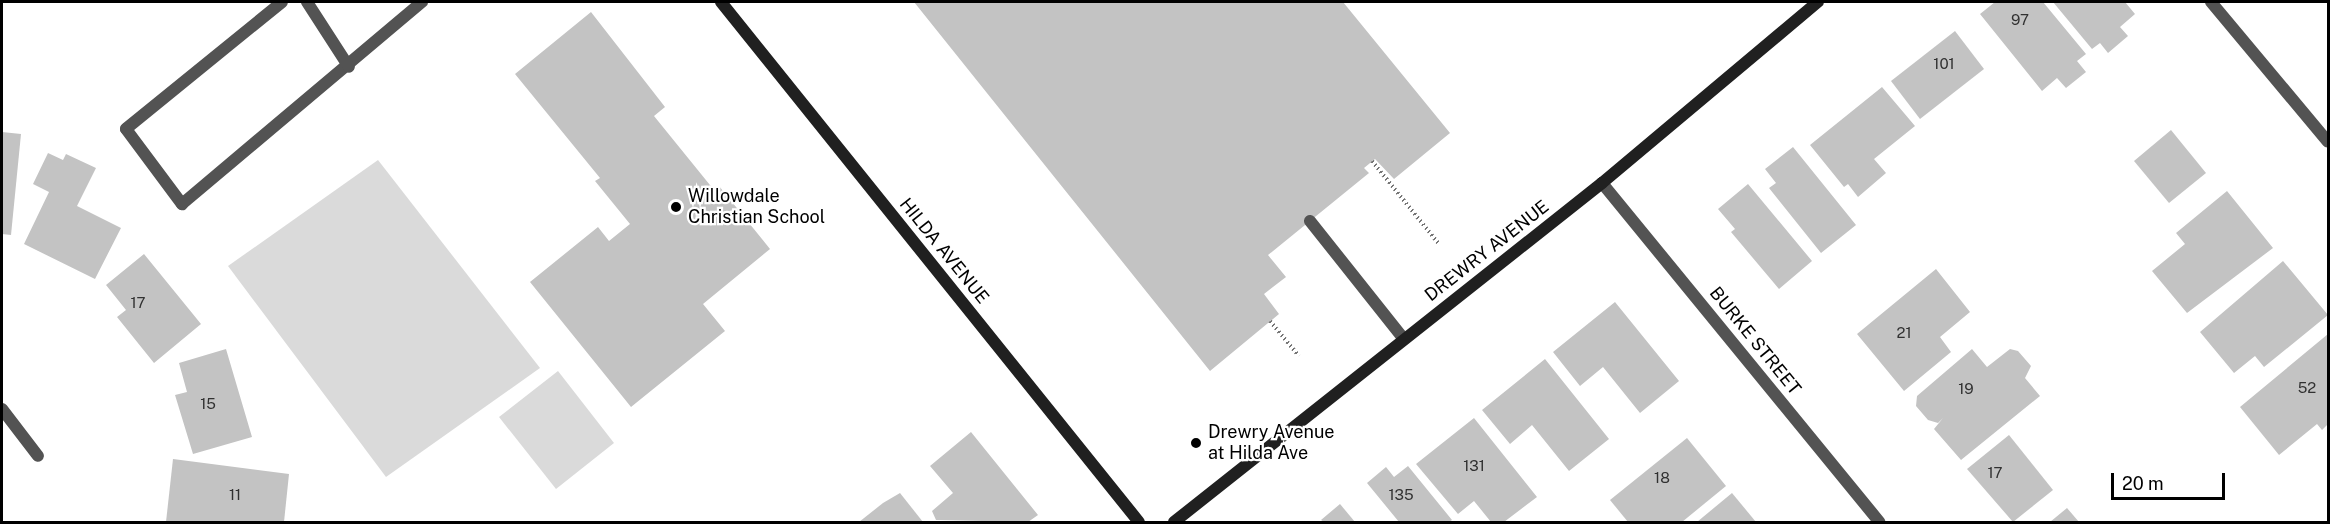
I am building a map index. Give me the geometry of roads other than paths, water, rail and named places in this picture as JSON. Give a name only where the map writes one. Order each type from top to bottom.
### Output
[{"type":"street","points":[[282,2],[126,129],[182,204],[349,67],[422,2]]},
{"type":"street","points":[[307,2],[349,67]]},
{"type":"street","name":"HILDA AVENUE","points":[[721,2],[1139,522]]},
{"type":"street","name":"DREWRY AVENUE","points":[[1174,522],[1602,183],[1818,2]]},
{"type":"street","points":[[2211,2],[2328,142]]},
{"type":"street","name":"BURKE STREET","points":[[1602,183],[1879,522]]},
{"type":"street","points":[[1310,221],[1404,339]]},
{"type":"street","points":[[2,409],[38,456]]},
{"type":"place","name":"Willowdale Christian School","points":[[676,207]]},
{"type":"place","name":"Drewry Avenue at Hilda Ave","points":[[1196,443]]}]
